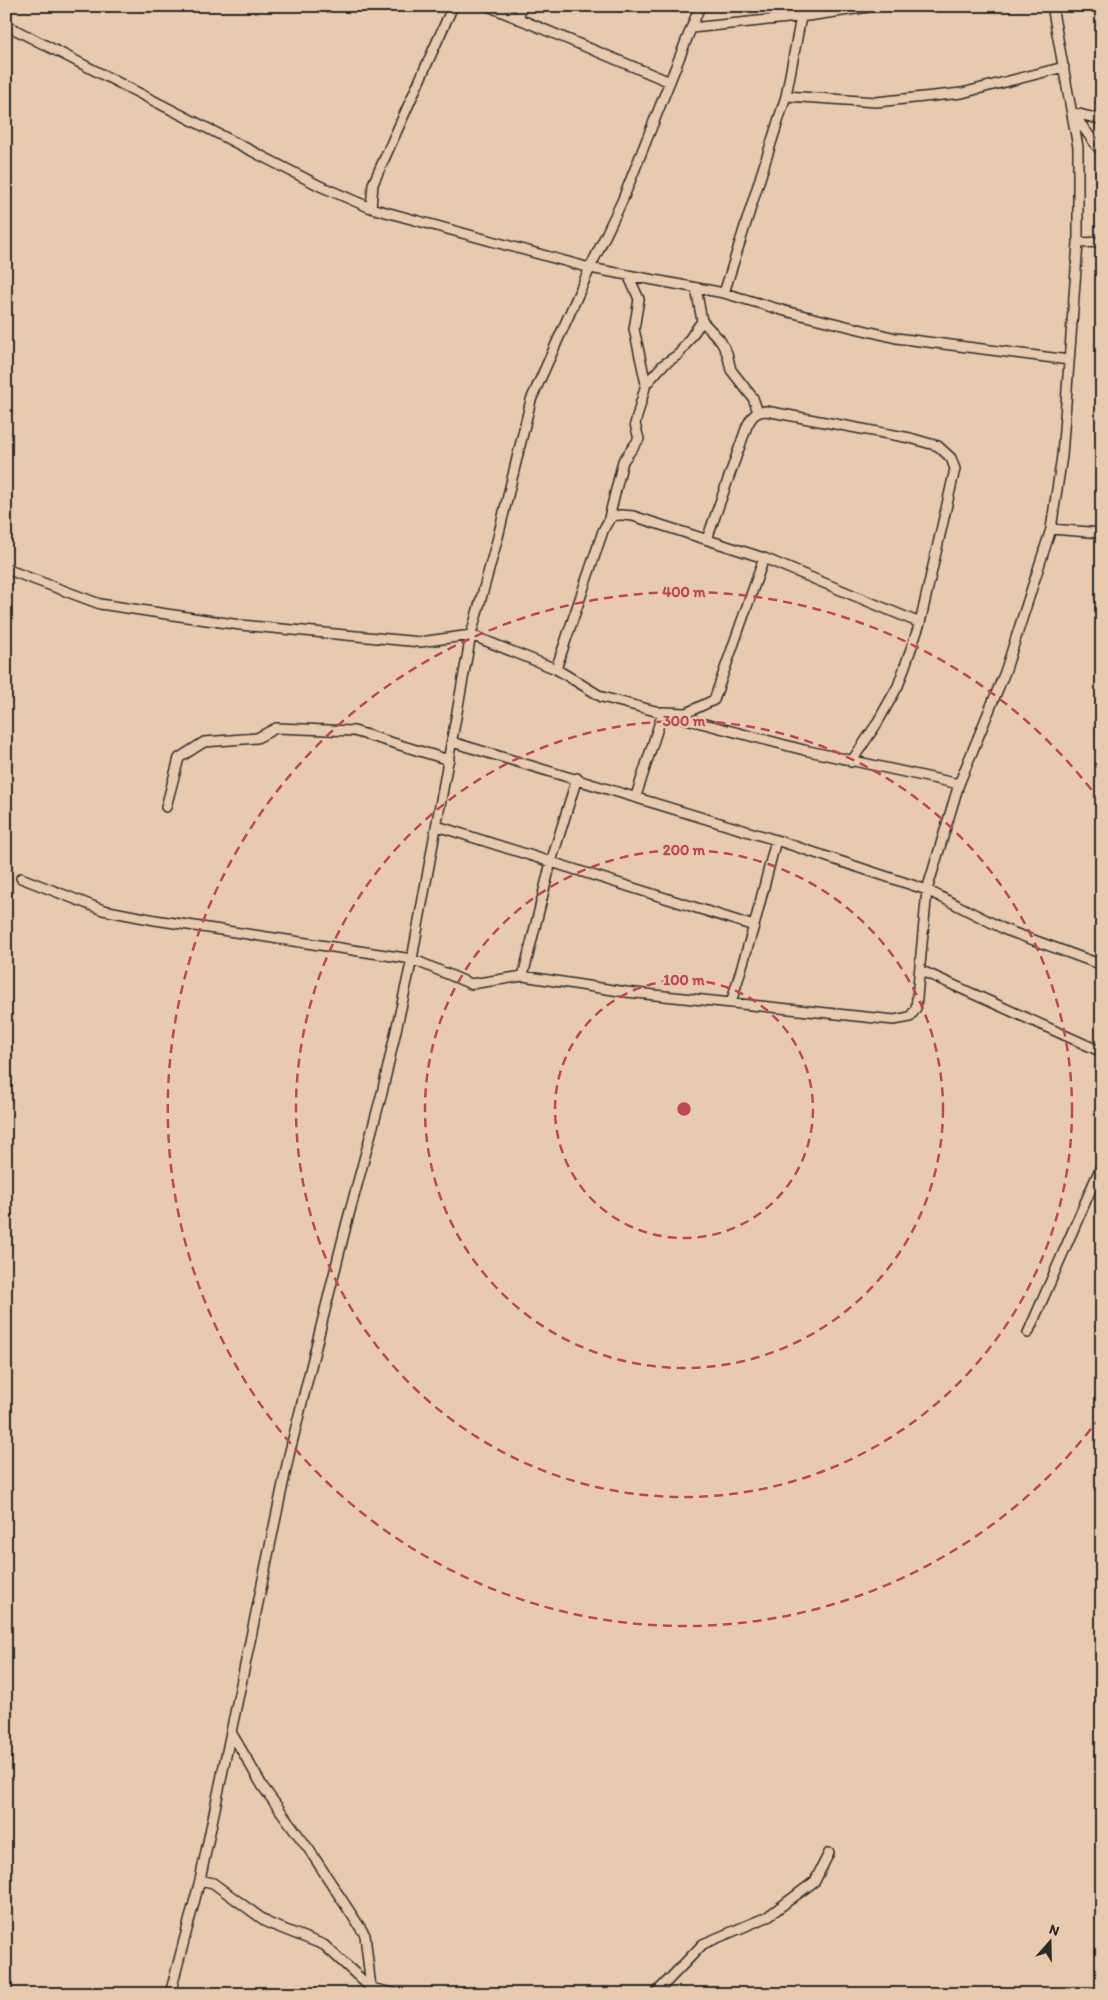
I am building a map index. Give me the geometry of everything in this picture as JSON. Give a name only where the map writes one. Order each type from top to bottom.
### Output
[{"type":"street","points":[[371,208],[373,184],[453,6]]},
{"type":"street","points":[[488,6],[670,82]]},
{"type":"street","points":[[518,19],[522,6]]},
{"type":"street","points":[[170,1994],[200,1880],[290,1455],[347,1222],[382,1093],[412,959],[471,635],[498,537],[531,400],[623,199],[700,6]]},
{"type":"street","points":[[691,28],[801,17],[876,6]]},
{"type":"street","points":[[21,878],[103,910],[155,920],[412,959],[471,984],[523,976],[626,992],[903,1019],[910,1017],[916,1008],[927,890],[959,784],[1005,672],[1051,529],[1062,456],[1078,243],[1078,147],[1052,6]]},
{"type":"street","points":[[724,293],[786,96],[801,17]]},
{"type":"street","points":[[6,25],[320,186],[371,208],[590,268],[724,293],[785,311],[896,338],[1069,360]]},
{"type":"street","points":[[786,96],[876,102],[962,93],[1064,67]]},
{"type":"street","points":[[1072,112],[1102,120]]},
{"type":"street","points":[[1072,112],[1102,153]]},
{"type":"street","points":[[1078,243],[1102,242]]},
{"type":"street","points":[[556,669],[609,518],[623,462],[639,439],[635,424],[646,384],[634,329],[639,299],[628,275]]},
{"type":"street","points":[[696,288],[702,321],[720,340],[727,353],[731,370],[753,398],[758,412]]},
{"type":"street","points":[[646,384],[664,365],[679,354],[702,321]]},
{"type":"street","points":[[707,540],[746,426],[758,412],[766,411],[910,438],[938,446],[951,458],[955,469],[920,623],[898,686],[876,725],[851,762]]},
{"type":"street","points":[[609,518],[616,514],[633,516],[764,558],[920,623]]},
{"type":"street","points":[[1051,529],[1102,533]]},
{"type":"street","points":[[663,712],[686,713],[714,700],[764,558]]},
{"type":"street","points":[[6,570],[100,604],[240,625],[420,642],[471,635],[556,669],[602,697],[851,762],[959,784]]},
{"type":"street","points":[[636,796],[663,712]]},
{"type":"street","points":[[166,807],[179,758],[204,742],[257,738],[276,728],[354,731],[449,760]]},
{"type":"street","points":[[452,742],[636,796],[927,890],[1006,930],[1102,965]]},
{"type":"street","points":[[523,976],[552,862],[577,778]]},
{"type":"street","points":[[437,826],[754,926]]},
{"type":"street","points":[[731,1003],[754,926],[776,840]]},
{"type":"street","points":[[920,970],[1102,1052]]},
{"type":"street","points":[[1028,1333],[1102,1164]]},
{"type":"street","points":[[231,1732],[264,1787],[310,1851],[365,1935],[371,1988]]},
{"type":"street","points":[[655,1994],[703,1944],[767,1916],[815,1881],[829,1853]]},
{"type":"street","points":[[200,1880],[213,1883],[268,1923],[324,1944],[371,1988],[396,1994]]}]
